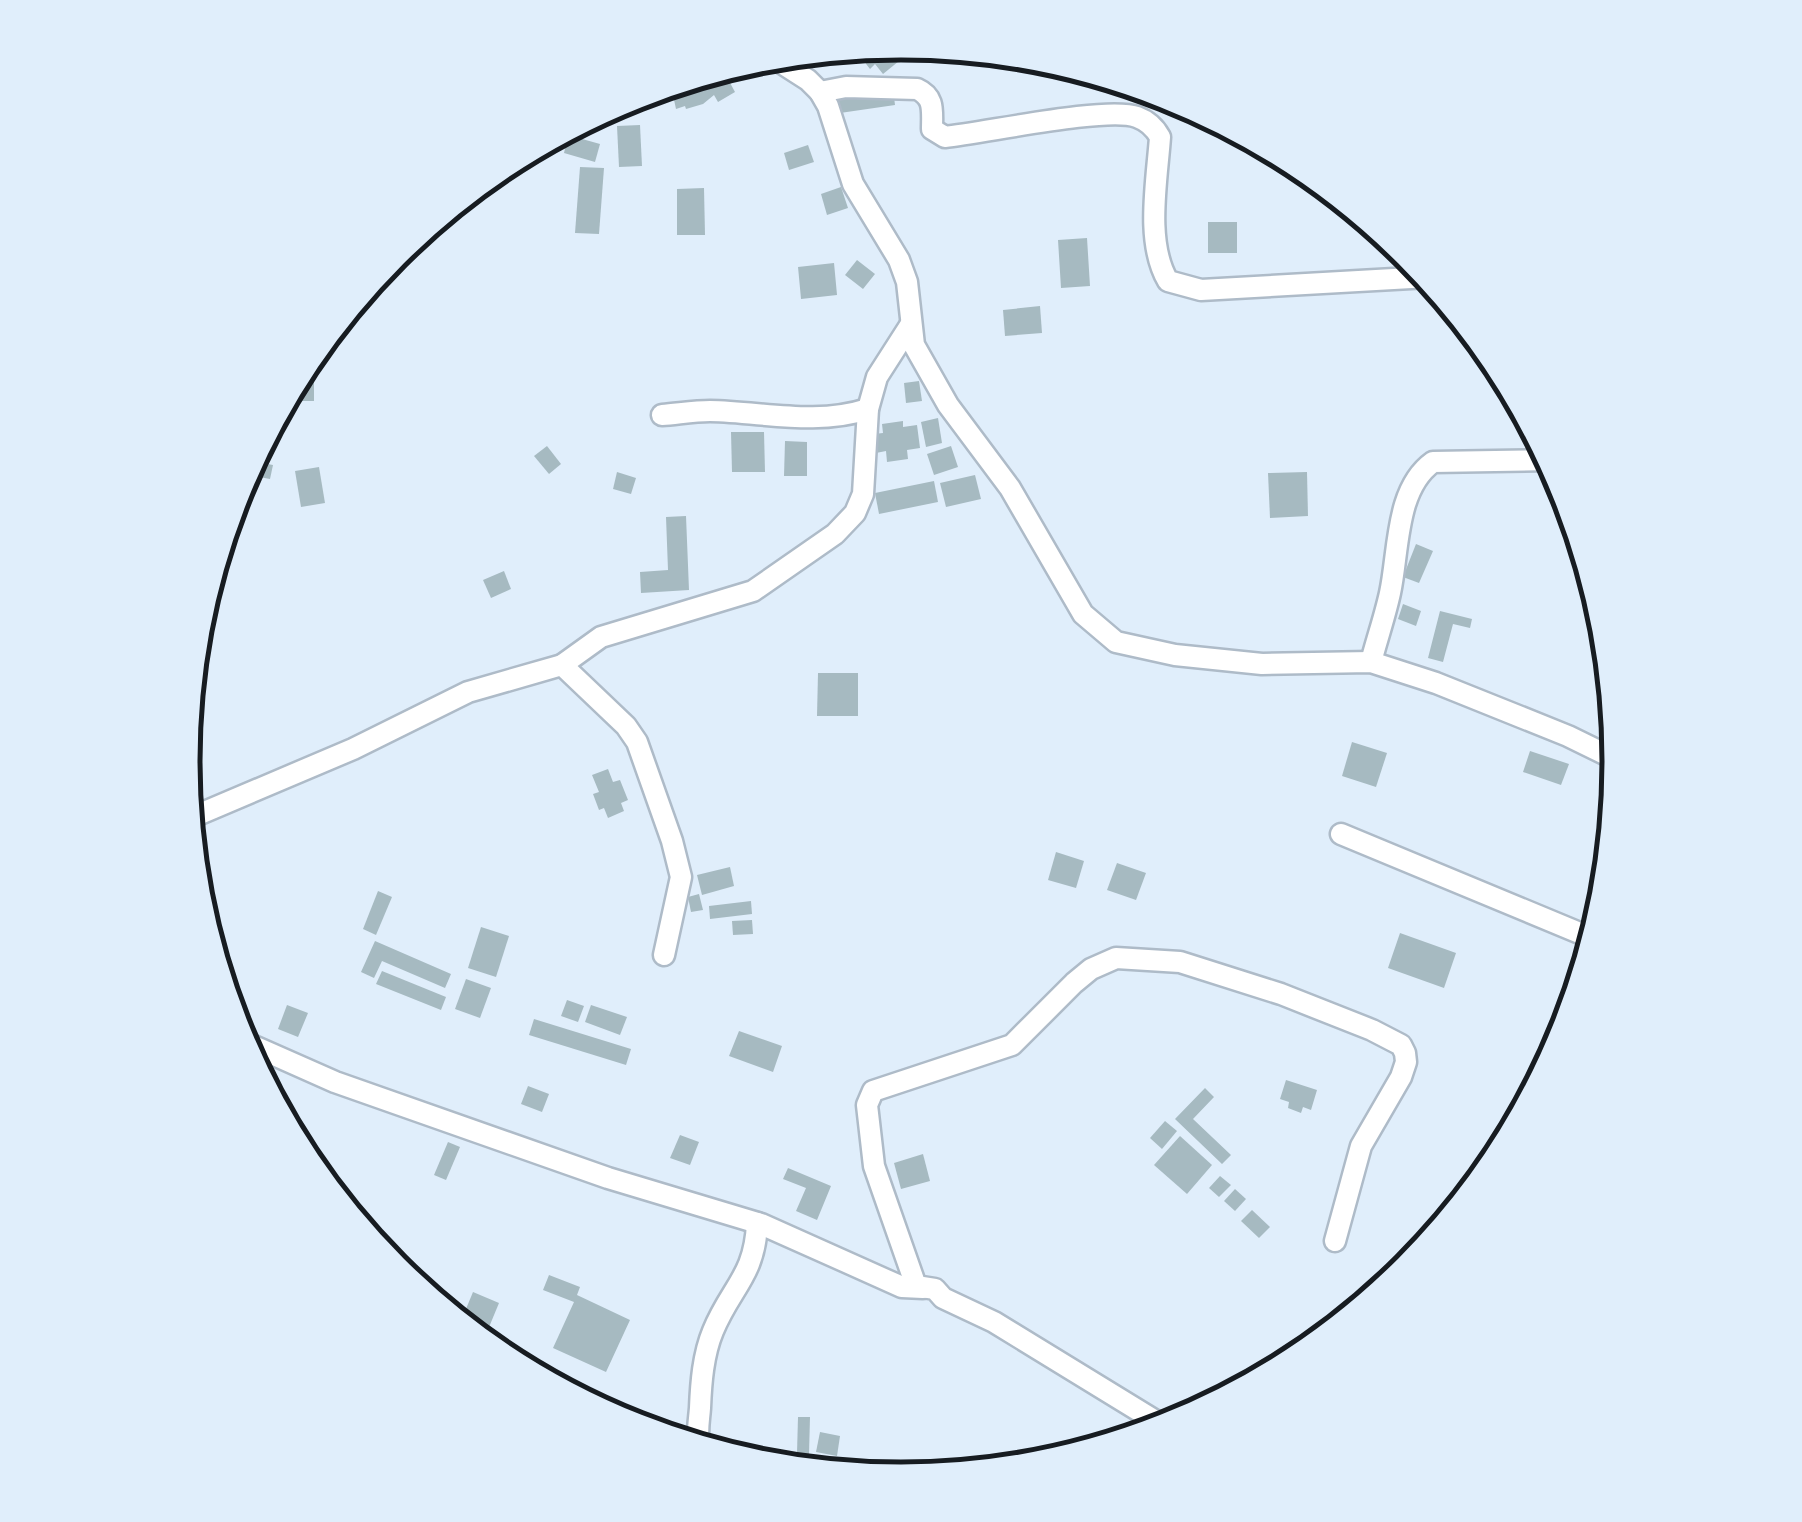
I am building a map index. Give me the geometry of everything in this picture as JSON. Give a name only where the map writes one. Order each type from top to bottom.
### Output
[{"type":"street","points":[[790,69],[808,80],[828,106],[853,184],[908,282],[914,345],[948,406],[1010,488],[1083,614],[1116,642],[1176,655],[1262,664],[1371,662],[1502,709],[1602,753]]},
{"type":"street","points":[[820,92],[846,87],[917,88],[932,101],[932,129],[945,137],[1125,115],[1152,125],[1160,137],[1158,255],[1168,282],[1179,286],[1201,290],[1410,279]]},
{"type":"street","points":[[203,813],[352,749],[468,692],[562,665],[601,637],[754,591],[835,534],[855,513],[863,494],[868,409],[877,378],[910,324]]},
{"type":"street","points":[[662,416],[709,411],[816,419],[868,409]]},
{"type":"street","points":[[1371,662],[1390,594],[1408,496],[1422,469],[1433,462],[1534,460]]},
{"type":"street","points":[[562,665],[626,726],[637,742],[672,841],[681,877],[664,955]]},
{"type":"street","points":[[1341,834],[1580,932]]},
{"type":"street","points":[[1148,1417],[994,1322],[943,1298],[935,1289],[916,1286],[874,1166],[867,1105],[870,1095],[895,1081],[1012,1045],[1074,983],[1116,958],[1180,962],[1282,994],[1401,1045],[1406,1062],[1361,1146],[1335,1242]]},
{"type":"street","points":[[262,1049],[372,1095],[608,1178],[757,1223],[902,1287],[935,1289]]},
{"type":"street","points":[[697,1431],[708,1344],[752,1263],[757,1223]]},
{"type":"building","points":[[899,61],[883,74],[875,64],[870,69],[864,62]]},
{"type":"building","points":[[729,82],[735,92],[718,102],[714,95],[703,104],[676,109],[674,98],[720,84]]},
{"type":"building","points":[[893,89],[895,105],[840,113],[838,98]]},
{"type":"building","points":[[640,125],[642,166],[619,167],[617,126]]},
{"type":"building","points":[[580,138],[600,144],[595,162],[564,153],[566,146]]},
{"type":"building","points":[[808,145],[814,162],[789,170],[784,153]]},
{"type":"building","points":[[580,167],[604,168],[599,234],[575,233]]},
{"type":"building","points":[[841,187],[848,208],[827,215],[821,194]]},
{"type":"building","points":[[704,188],[705,235],[677,235],[677,189]]},
{"type":"building","points":[[1208,222],[1237,222],[1237,253],[1208,253]]},
{"type":"building","points":[[1087,238],[1090,286],[1061,288],[1058,240]]},
{"type":"building","points":[[857,260],[875,274],[863,289],[845,275]]},
{"type":"building","points":[[834,263],[837,295],[801,299],[798,267]]},
{"type":"building","points":[[1040,306],[1042,333],[1005,336],[1003,310]]},
{"type":"building","points":[[314,379],[314,379],[314,401],[300,401]]},
{"type":"building","points":[[919,381],[922,401],[906,403],[904,383]]},
{"type":"building","points":[[938,418],[942,443],[926,447],[921,422]]},
{"type":"building","points":[[903,421],[903,427],[917,425],[920,448],[907,450],[908,459],[887,462],[886,451],[876,453],[874,434],[883,433],[882,424]]},
{"type":"building","points":[[731,432],[764,432],[765,472],[732,472]]},
{"type":"building","points":[[785,441],[807,442],[807,476],[784,476]]},
{"type":"building","points":[[547,446],[561,464],[549,474],[534,456]]},
{"type":"building","points":[[951,446],[958,467],[934,475],[927,454]]},
{"type":"building","points":[[266,464],[273,465],[270,479],[260,477]]},
{"type":"building","points":[[319,467],[325,503],[301,507],[295,471]]},
{"type":"building","points":[[617,472],[636,478],[631,494],[613,489]]},
{"type":"building","points":[[1307,472],[1308,516],[1270,518],[1268,473]]},
{"type":"building","points":[[975,475],[981,499],[946,507],[940,483]]},
{"type":"building","points":[[934,481],[938,502],[879,514],[875,493]]},
{"type":"building","points":[[686,516],[689,590],[641,593],[640,572],[668,570],[666,517]]},
{"type":"building","points":[[1416,544],[1433,551],[1419,583],[1403,577]]},
{"type":"building","points":[[504,571],[511,589],[491,598],[483,580]]},
{"type":"building","points":[[1403,604],[1421,611],[1416,626],[1398,619]]},
{"type":"building","points":[[1440,611],[1472,619],[1470,628],[1453,624],[1443,662],[1428,658]]},
{"type":"building","points":[[818,673],[858,673],[858,716],[817,716]]},
{"type":"building","points":[[1352,742],[1387,753],[1376,787],[1342,776]]},
{"type":"building","points":[[1530,751],[1569,764],[1561,785],[1523,772]]},
{"type":"building","points":[[608,769],[613,782],[620,780],[628,800],[621,803],[624,811],[608,818],[604,808],[599,810],[593,794],[599,792],[592,775]]},
{"type":"building","points":[[1056,852],[1084,861],[1076,888],[1048,880]]},
{"type":"building","points":[[1117,863],[1146,873],[1136,900],[1107,890]]},
{"type":"building","points":[[730,867],[734,886],[702,895],[697,875]]},
{"type":"building","points":[[378,891],[392,897],[376,935],[363,929]]},
{"type":"building","points":[[699,894],[703,910],[691,912],[688,897]]},
{"type":"building","points":[[751,901],[752,914],[710,919],[709,906]]},
{"type":"building","points":[[752,920],[753,934],[733,935],[732,921]]},
{"type":"building","points":[[481,927],[509,936],[496,977],[468,968]]},
{"type":"building","points":[[1400,933],[1456,953],[1444,988],[1388,968]]},
{"type":"building","points":[[375,941],[451,974],[445,988],[382,961],[374,978],[361,972]]},
{"type":"building","points":[[382,971],[446,997],[441,1010],[376,984]]},
{"type":"building","points":[[466,979],[491,988],[480,1018],[455,1009]]},
{"type":"building","points":[[567,1000],[584,1006],[578,1022],[561,1016]]},
{"type":"building","points":[[287,1005],[308,1013],[298,1037],[278,1029]]},
{"type":"building","points":[[591,1005],[627,1017],[620,1035],[585,1022]]},
{"type":"building","points":[[534,1019],[631,1049],[626,1065],[529,1035]]},
{"type":"building","points":[[739,1031],[782,1046],[773,1072],[729,1056]]},
{"type":"building","points":[[1286,1080],[1317,1090],[1311,1110],[1303,1107],[1301,1113],[1288,1108],[1289,1102],[1280,1099]]},
{"type":"building","points":[[528,1086],[549,1094],[542,1112],[521,1104]]},
{"type":"building","points":[[1205,1088],[1214,1097],[1193,1119],[1231,1155],[1222,1164],[1175,1119]]},
{"type":"building","points":[[1165,1121],[1177,1131],[1162,1149],[1150,1138]]},
{"type":"building","points":[[680,1135],[699,1142],[690,1165],[670,1158]]},
{"type":"building","points":[[1180,1136],[1212,1165],[1187,1194],[1154,1165]]},
{"type":"building","points":[[448,1142],[460,1147],[446,1180],[434,1175]]},
{"type":"building","points":[[923,1154],[930,1181],[901,1189],[894,1163]]},
{"type":"building","points":[[788,1168],[831,1186],[817,1220],[796,1211],[806,1188],[783,1179]]},
{"type":"building","points":[[1220,1176],[1231,1185],[1219,1197],[1209,1188]]},
{"type":"building","points":[[1235,1189],[1246,1199],[1235,1211],[1224,1201]]},
{"type":"building","points":[[1252,1210],[1270,1227],[1259,1238],[1241,1221]]},
{"type":"building","points":[[549,1275],[580,1287],[577,1295],[630,1320],[606,1372],[553,1348],[574,1302],[543,1290]]},
{"type":"building","points":[[473,1292],[499,1303],[489,1328],[466,1310]]},
{"type":"building","points":[[798,1417],[810,1417],[809,1454],[797,1453]]},
{"type":"building","points":[[820,1432],[840,1436],[837,1456],[816,1452]]}]
